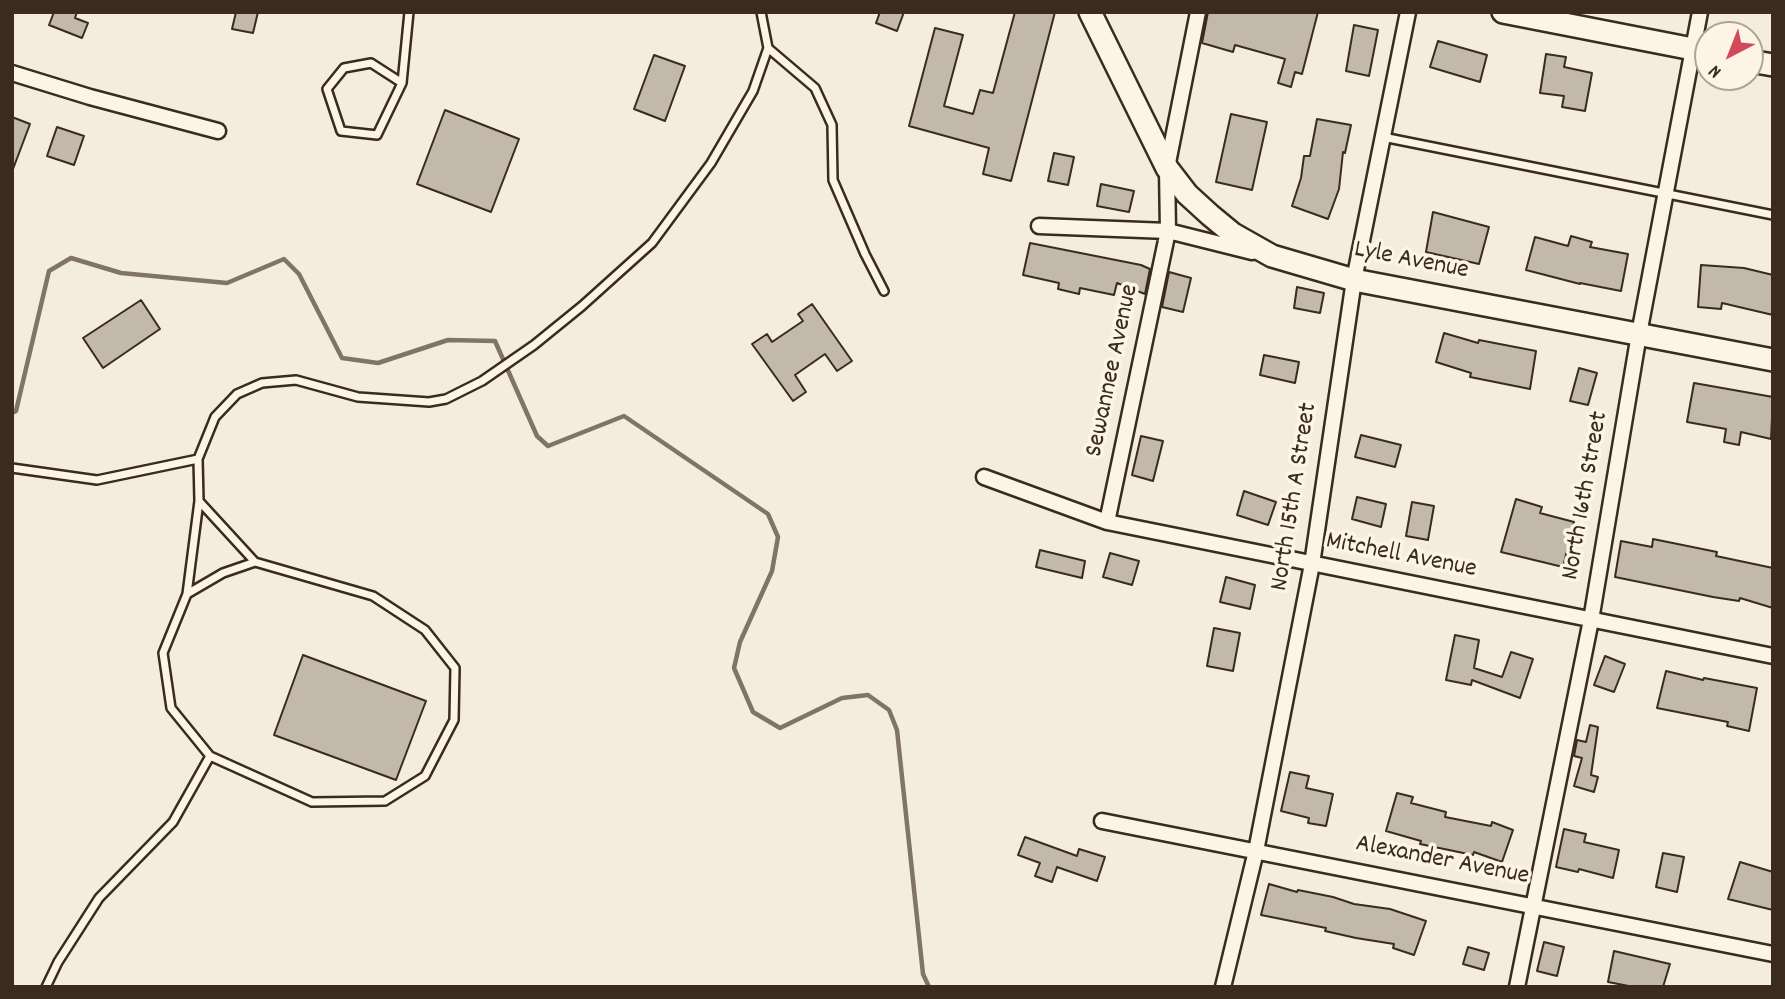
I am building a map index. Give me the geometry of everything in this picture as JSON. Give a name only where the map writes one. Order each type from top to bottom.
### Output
[{"type":"main road","points":[[1090,12],[1167,168],[1187,194],[1210,215],[1233,234],[1272,257]]},
{"type":"main road","points":[[1503,12],[1694,50]]},
{"type":"main road","name":"Lyle Avenue","points":[[1272,257],[1354,280],[1773,360]]},
{"type":"street","name":"Sewannee Avenue","points":[[1107,522],[1168,231],[1167,168],[1198,12]]},
{"type":"street","name":"North 15th A Street","points":[[1223,987],[1256,851],[1312,564],[1354,280],[1408,12]]},
{"type":"street","points":[[12,73],[218,131]]},
{"type":"street","name":"North 16th Street","points":[[1517,987],[1591,620],[1665,195],[1694,76]]},
{"type":"street","name":"Lyle Avenue","points":[[1040,226],[1168,231],[1272,257]]},
{"type":"street","name":"Mitchell Avenue","points":[[984,477],[1107,522],[1773,656]]},
{"type":"street","name":"Alexander Avenue","points":[[1102,821],[1773,954]]},
{"type":"lane","points":[[402,83],[372,63],[344,68],[327,89],[341,131],[377,135],[402,83],[409,12]]},
{"type":"lane","points":[[199,501],[255,562],[373,596],[425,630],[455,668],[454,720],[425,776],[385,801],[312,803],[210,756],[171,708],[163,653],[187,594],[199,501],[198,459],[215,416],[237,394],[262,383],[296,380],[358,397],[429,402],[446,399],[482,381],[534,345],[652,243],[711,163],[752,91],[768,48],[761,12]]},
{"type":"lane","points":[[768,48],[816,88],[832,125],[833,180],[884,291]]},
{"type":"lane","points":[[1383,137],[1773,215]]},
{"type":"lane","points":[[12,468],[97,480],[198,459]]},
{"type":"lane","points":[[187,594],[223,573],[255,562]]},
{"type":"lane","points":[[46,987],[58,962],[99,898],[173,822],[210,756]]},
{"type":"building","points":[[54,12],[77,12],[75,18],[88,23],[82,38],[49,25]]},
{"type":"building","points":[[236,12],[258,12],[253,33],[232,29]]},
{"type":"building","points":[[880,12],[904,12],[897,31],[876,23]]},
{"type":"building","points":[[1015,12],[1055,12],[1011,181],[983,174],[989,148],[909,126],[935,28],[963,35],[944,106],[973,114],[980,90],[993,93]]},
{"type":"building","points":[[1208,12],[1318,12],[1302,74],[1295,72],[1291,87],[1278,83],[1285,59],[1235,45],[1233,52],[1202,43]]},
{"type":"building","points":[[1354,25],[1378,30],[1369,76],[1346,71]]},
{"type":"building","points":[[1438,41],[1487,55],[1480,82],[1430,67]]},
{"type":"building","points":[[1546,54],[1566,57],[1564,67],[1592,73],[1585,111],[1562,107],[1564,96],[1540,93]]},
{"type":"building","points":[[654,55],[685,66],[665,121],[634,109]]},
{"type":"building","points":[[445,110],[519,139],[491,212],[417,184]]},
{"type":"building","points":[[1231,114],[1267,122],[1252,190],[1216,182]]},
{"type":"building","points":[[12,117],[30,124],[13,169],[12,169]]},
{"type":"building","points":[[1317,119],[1351,125],[1345,153],[1343,152],[1339,189],[1328,219],[1292,206],[1301,178],[1304,156],[1310,156]]},
{"type":"building","points":[[57,127],[84,136],[74,165],[47,156]]},
{"type":"building","points":[[1054,153],[1074,157],[1068,185],[1048,181]]},
{"type":"building","points":[[1101,184],[1134,191],[1129,212],[1097,206]]},
{"type":"building","points":[[1433,212],[1489,227],[1479,264],[1426,252]]},
{"type":"building","points":[[1571,236],[1592,242],[1590,247],[1628,254],[1621,291],[1526,270],[1535,237],[1568,246]]},
{"type":"building","points":[[1030,243],[1141,265],[1150,269],[1145,294],[1117,283],[1114,295],[1080,288],[1079,294],[1058,289],[1059,283],[1023,275]]},
{"type":"building","points":[[1701,265],[1744,268],[1773,275],[1773,315],[1722,303],[1721,309],[1698,307]]},
{"type":"building","points":[[1169,272],[1191,278],[1183,312],[1162,307]]},
{"type":"building","points":[[1297,287],[1324,293],[1320,313],[1294,308]]},
{"type":"building","points":[[141,300],[160,329],[103,368],[83,338]]},
{"type":"building","points":[[812,304],[852,361],[837,371],[825,354],[795,375],[806,392],[793,401],[752,344],[767,334],[772,342],[803,321],[798,314]]},
{"type":"building","points":[[1444,333],[1478,343],[1479,340],[1536,351],[1530,389],[1470,377],[1471,373],[1436,362]]},
{"type":"building","points":[[1264,355],[1299,362],[1295,383],[1260,375]]},
{"type":"building","points":[[1579,368],[1597,373],[1588,405],[1570,401]]},
{"type":"building","points":[[1694,383],[1773,397],[1771,439],[1741,432],[1739,445],[1724,442],[1726,429],[1687,422]]},
{"type":"building","points":[[1361,435],[1401,445],[1395,467],[1355,457]]},
{"type":"building","points":[[1141,436],[1163,441],[1153,481],[1132,475]]},
{"type":"building","points":[[1244,491],[1276,502],[1268,525],[1237,515]]},
{"type":"building","points":[[1357,497],[1386,504],[1381,527],[1352,519]]},
{"type":"building","points":[[1516,499],[1542,507],[1540,513],[1574,522],[1563,567],[1501,552]]},
{"type":"building","points":[[1412,502],[1434,506],[1428,540],[1406,536]]},
{"type":"building","points":[[1653,539],[1717,552],[1716,556],[1773,568],[1773,608],[1740,598],[1739,601],[1713,597],[1615,577],[1621,541],[1652,547]]},
{"type":"building","points":[[1040,550],[1085,561],[1082,578],[1036,567]]},
{"type":"building","points":[[1110,553],[1139,561],[1132,585],[1103,577]]},
{"type":"building","points":[[1226,577],[1255,585],[1250,609],[1220,602]]},
{"type":"building","points":[[1214,628],[1240,633],[1233,671],[1207,666]]},
{"type":"building","points":[[1455,635],[1479,640],[1474,668],[1502,677],[1511,652],[1533,659],[1520,698],[1472,680],[1471,685],[1446,680]]},
{"type":"building","points":[[303,655],[426,701],[396,780],[274,735]]},
{"type":"building","points":[[1605,656],[1625,664],[1614,692],[1594,685]]},
{"type":"building","points":[[1666,671],[1757,688],[1749,731],[1727,726],[1728,722],[1657,708]]},
{"type":"building","points":[[1590,725],[1598,727],[1591,775],[1598,777],[1594,792],[1574,786],[1582,758],[1574,756],[1577,740],[1586,742]]},
{"type":"building","points":[[1290,772],[1309,776],[1306,788],[1333,794],[1326,826],[1308,823],[1309,818],[1281,811]]},
{"type":"building","points":[[1397,793],[1413,797],[1411,803],[1446,812],[1445,817],[1491,826],[1492,822],[1513,830],[1502,862],[1474,852],[1473,855],[1420,844],[1421,841],[1386,831]]},
{"type":"building","points":[[1564,829],[1586,834],[1584,842],[1619,850],[1613,878],[1579,869],[1578,872],[1556,867]]},
{"type":"building","points":[[1025,837],[1077,856],[1079,849],[1105,857],[1097,881],[1057,867],[1052,882],[1035,876],[1040,863],[1018,855]]},
{"type":"building","points":[[1663,853],[1684,857],[1677,892],[1656,887]]},
{"type":"building","points":[[1740,862],[1773,872],[1773,910],[1728,899]]},
{"type":"building","points":[[1269,884],[1354,904],[1390,909],[1426,921],[1414,955],[1393,948],[1394,944],[1356,938],[1325,931],[1326,928],[1261,915]]},
{"type":"building","points":[[1544,942],[1564,947],[1557,976],[1537,971]]},
{"type":"building","points":[[1468,947],[1489,953],[1484,970],[1463,964]]},
{"type":"building","points":[[1614,951],[1670,964],[1663,987],[1634,987],[1608,982]]},
{"type":"waterway","points":[[12,413],[16,411],[49,271],[71,258],[121,273],[227,283],[284,259],[299,274],[342,358],[378,363],[448,340],[495,341],[537,436],[548,446],[624,416],[768,514],[778,537],[772,571],[740,642],[734,668],[753,712],[780,728],[842,698],[868,695],[889,710],[897,730],[923,974],[929,987]]}]
